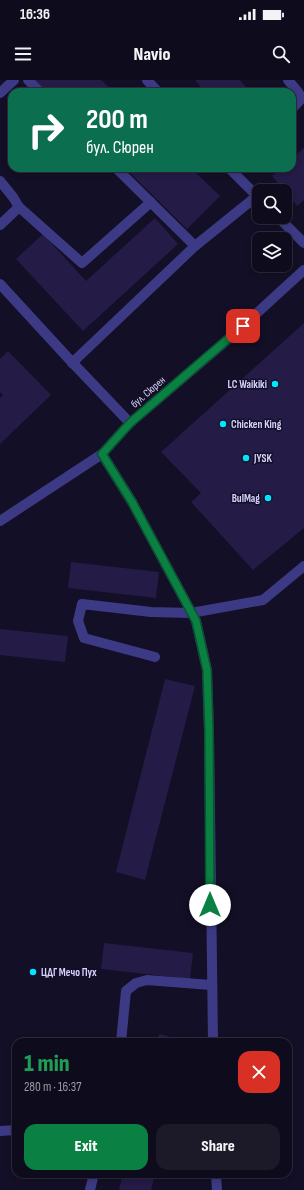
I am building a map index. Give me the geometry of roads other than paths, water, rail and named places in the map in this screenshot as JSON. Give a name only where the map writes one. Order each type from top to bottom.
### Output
[{"type":"street","points":[[0,94],[14,80]]},
{"type":"street","points":[[28,80],[36,88]]},
{"type":"street","points":[[147,80],[154,88]]},
{"type":"street","points":[[288,80],[295,88]]},
{"type":"street","points":[[296,90],[302,98],[296,105]]},
{"type":"street","points":[[120,172],[195,246]]},
{"type":"street","points":[[233,172],[252,191]]},
{"type":"street","points":[[0,181],[14,197],[18,207],[82,263],[150,202]]},
{"type":"street","points":[[72,363],[195,246],[252,202]]},
{"type":"street","points":[[0,225],[18,207]]},
{"type":"street","points":[[285,224],[304,243]]},
{"type":"street","name":"бул. Сюрен","points":[[0,521],[102,454],[130,423],[233,335],[304,270]]},
{"type":"street","points":[[0,284],[72,363],[130,423]]},
{"type":"street","points":[[102,454],[132,502],[196,621],[207,670],[212,1038]]},
{"type":"street","points":[[155,657],[84,638],[78,621],[82,604],[151,612],[191,613],[263,600],[304,566]]},
{"type":"street","points":[[121,1038],[126,991],[136,983],[147,980],[211,985]]},
{"type":"street","points":[[0,1131],[12,1130]]},
{"type":"street","points":[[90,1190],[93,1178]]},
{"type":"street","points":[[216,1178],[216,1190]]},
{"type":"place","name":"LC Waikiki","points":[[275,384]]},
{"type":"place","name":"Chicken King","points":[[223,424]]},
{"type":"place","name":"JYSK","points":[[246,458]]},
{"type":"place","name":"BulMag","points":[[268,498]]},
{"type":"place","name":"ЦДГ Мечо Пух","points":[[33,972]]}]
